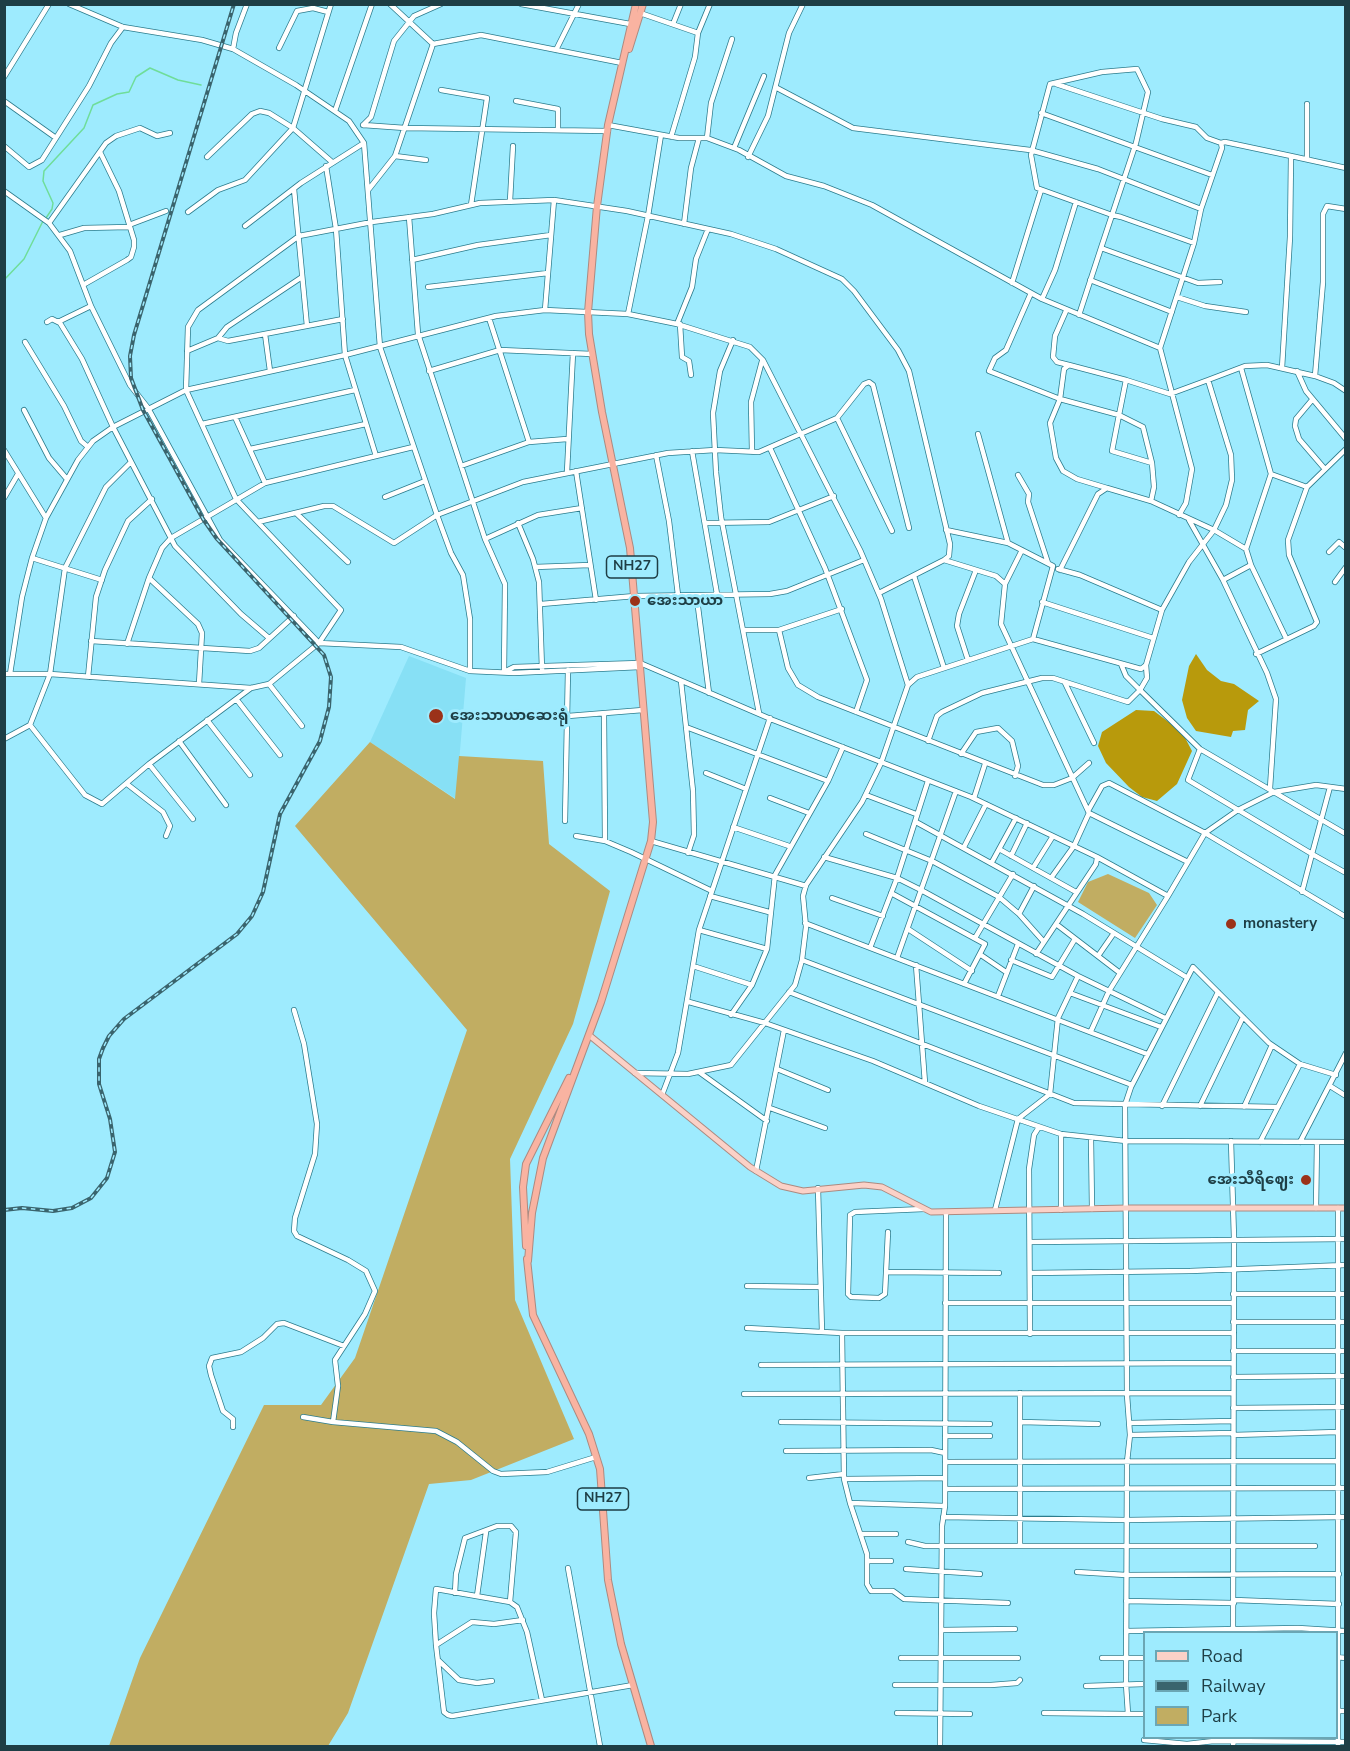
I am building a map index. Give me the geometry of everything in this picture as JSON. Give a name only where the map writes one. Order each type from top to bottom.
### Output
[{"type":"highway","name":"NH27","points":[[636,4],[608,128],[597,206],[588,312],[592,354],[630,548],[653,822],[646,860],[589,1035],[526,1164],[523,1187],[533,1315],[589,1434],[600,1469],[608,1580],[633,1685],[651,1746]]},
{"type":"highway","name":"NH27","points":[[622,63],[643,4]]},
{"type":"highway","name":"NH27","points":[[528,1261],[532,1213],[543,1158],[576,1064]]},
{"type":"main road","points":[[589,1035],[756,1172],[781,1186],[803,1191],[864,1185],[882,1187],[931,1212],[1127,1208],[1346,1208]]},
{"type":"street","points":[[4,77],[49,4]]},
{"type":"street","points":[[69,4],[123,27],[202,40],[233,49],[305,91],[349,121],[364,143],[381,346],[437,515],[451,553],[463,575],[467,597],[470,671]]},
{"type":"street","points":[[233,49],[236,33],[247,4]]},
{"type":"street","points":[[188,212],[218,190],[245,180],[293,128],[332,4]]},
{"type":"street","points":[[335,111],[372,4]]},
{"type":"street","points":[[390,4],[433,44]]},
{"type":"street","points":[[356,130],[371,117],[394,41],[414,16],[441,4]]},
{"type":"street","points":[[521,4],[630,24]]},
{"type":"street","points":[[556,50],[579,4]]},
{"type":"street","points":[[673,24],[681,4]]},
{"type":"street","points":[[671,137],[695,57],[698,33],[710,4]]},
{"type":"street","points":[[748,157],[768,116],[777,88],[789,33],[803,4]]},
{"type":"street","points":[[279,48],[297,11],[312,8],[328,12]]},
{"type":"street","points":[[640,13],[698,33]]},
{"type":"street","points":[[4,146],[29,167],[42,160],[89,87],[111,43],[123,27]]},
{"type":"street","points":[[433,44],[482,35],[622,63]]},
{"type":"street","points":[[707,138],[714,93],[732,39]]},
{"type":"street","points":[[369,189],[395,156],[433,44]]},
{"type":"street","points":[[1079,315],[1090,280],[1101,248],[1112,215],[1124,180],[1135,146],[1148,92],[1137,69],[1102,72],[1050,84],[1032,151],[1036,188],[1112,215],[1194,243]]},
{"type":"street","points":[[734,148],[764,76]]},
{"type":"street","points":[[1055,83],[1196,127],[1207,138],[1221,143],[1225,141],[1346,168]]},
{"type":"street","points":[[777,88],[853,128],[1032,151],[1124,180],[1201,209]]},
{"type":"street","points":[[441,90],[484,96],[487,102],[471,205]]},
{"type":"street","points":[[4,101],[56,138]]},
{"type":"street","points":[[516,101],[558,109],[558,130]]},
{"type":"street","points":[[1306,104],[1307,158]]},
{"type":"street","points":[[207,157],[252,114],[260,111],[269,113],[293,128],[332,162]]},
{"type":"street","points":[[1041,113],[1212,175]]},
{"type":"street","points":[[363,125],[405,128],[558,130],[608,128],[671,137],[707,138],[734,148],[786,176],[824,186],[872,204],[1042,299],[1066,311],[1160,348]]},
{"type":"street","points":[[45,221],[106,143],[128,130],[140,128],[157,136],[170,133]]},
{"type":"street","points":[[627,314],[648,216],[662,135]]},
{"type":"street","points":[[684,224],[691,168],[699,138]]},
{"type":"street","points":[[245,226],[326,166],[364,143]]},
{"type":"street","points":[[1179,515],[1186,503],[1192,469],[1170,394],[1160,348],[1194,243],[1201,209],[1222,148],[1221,143]]},
{"type":"street","points":[[510,201],[513,146]]},
{"type":"street","points":[[83,285],[131,256],[134,240],[119,191],[100,152]]},
{"type":"street","points":[[395,156],[426,160]]},
{"type":"street","points":[[1282,368],[1291,156]]},
{"type":"street","points":[[326,166],[336,229],[345,355],[376,456]]},
{"type":"street","points":[[294,189],[307,326]]},
{"type":"street","points":[[1012,283],[1041,190]]},
{"type":"street","points":[[4,191],[45,221],[60,235],[70,251],[91,306],[130,385],[148,408],[220,540],[319,643],[401,647],[470,671],[504,672],[640,665],[881,763],[974,798],[1097,857],[1168,896]]},
{"type":"street","points":[[545,310],[554,200]]},
{"type":"street","points":[[879,593],[944,560],[949,556],[950,544],[909,371],[898,350],[854,291],[842,279],[776,249],[708,229],[597,206],[554,200],[510,201],[471,205],[299,236],[198,310],[188,327],[186,390],[236,499],[339,606],[339,614],[319,643],[269,684],[251,688],[50,674],[6,675],[32,558],[46,518],[66,478],[88,447],[113,427],[186,390],[345,355],[418,334],[489,318],[545,310],[627,314],[678,324],[750,347],[763,360],[834,496],[879,593],[908,685]]},
{"type":"street","points":[[1042,299],[1055,270],[1076,202]]},
{"type":"street","points":[[1316,376],[1323,282],[1323,214],[1328,206],[1346,209]]},
{"type":"street","points":[[60,235],[84,228],[129,226],[166,211]]},
{"type":"street","points":[[409,217],[418,334],[485,539],[506,584],[504,672]]},
{"type":"street","points":[[691,375],[689,361],[682,357],[678,324],[688,299],[696,259],[708,229]]},
{"type":"street","points":[[412,260],[478,244],[551,235]]},
{"type":"street","points":[[1101,248],[1202,284],[1220,282]]},
{"type":"street","points":[[428,287],[548,273]]},
{"type":"street","points":[[187,351],[218,338],[227,327],[303,277]]},
{"type":"street","points":[[1090,280],[1172,312]]},
{"type":"street","points":[[1031,293],[1006,350],[995,358],[989,371],[1060,399],[1119,415],[1143,427],[1152,463],[1154,487],[1151,501]]},
{"type":"street","points":[[1177,297],[1205,306],[1246,312]]},
{"type":"street","points":[[58,322],[91,306]]},
{"type":"street","points":[[1066,311],[1055,336],[1053,357],[1057,362],[1170,394],[1255,364],[1316,376],[1346,391]]},
{"type":"street","points":[[489,318],[529,442]]},
{"type":"street","points":[[218,338],[228,341],[343,319]]},
{"type":"street","points":[[47,322],[52,320],[58,322],[82,359],[113,427],[171,538],[241,614],[269,638]]},
{"type":"street","points":[[265,334],[270,371]]},
{"type":"street","points":[[733,340],[720,371],[713,413],[715,450],[722,522],[759,714]]},
{"type":"street","points":[[25,342],[64,406],[81,441],[88,447]]},
{"type":"street","points":[[429,370],[500,350],[592,354]]},
{"type":"street","points":[[567,472],[573,353]]},
{"type":"street","points":[[752,452],[751,402],[763,360]]},
{"type":"street","points":[[1069,365],[1064,369],[1060,399],[1050,423],[1056,458],[1063,471],[1077,479],[1151,501],[1214,530],[1246,549]]},
{"type":"street","points":[[1241,368],[1271,474],[1246,549],[1251,565],[1286,638]]},
{"type":"street","points":[[1297,371],[1298,379],[1312,400],[1346,439]]},
{"type":"street","points":[[1126,380],[1112,452],[1152,463]]},
{"type":"street","points":[[928,741],[938,716],[942,712],[982,693],[1042,678],[1128,702],[1140,690],[1147,678],[1146,665],[1161,610],[1189,561],[1214,530],[1226,505],[1232,480],[1231,455],[1208,380]]},
{"type":"street","points":[[258,522],[333,506],[394,543],[437,515],[523,482],[656,455],[715,450],[752,452],[770,448],[837,418],[864,384],[869,382],[873,385],[909,528]]},
{"type":"street","points":[[202,424],[355,390]]},
{"type":"street","points":[[1312,400],[1296,419],[1295,426],[1299,439],[1324,468]]},
{"type":"street","points":[[24,410],[49,458],[66,478]]},
{"type":"street","points":[[235,417],[265,483]]},
{"type":"street","points":[[837,418],[892,531]]},
{"type":"street","points":[[250,449],[366,424]]},
{"type":"street","points":[[978,434],[1008,543]]},
{"type":"street","points":[[461,466],[529,442],[567,439]]},
{"type":"street","points":[[127,644],[149,578],[162,548],[171,538],[265,483],[413,447]]},
{"type":"street","points":[[770,448],[828,574],[867,680],[856,712]]},
{"type":"street","points":[[1256,654],[1286,638],[1314,627],[1317,622],[1289,555],[1288,540],[1307,487],[1346,449]]},
{"type":"street","points":[[4,450],[46,518]]},
{"type":"street","points":[[692,452],[717,594]]},
{"type":"street","points":[[656,455],[669,521],[678,595]]},
{"type":"street","points":[[4,461],[11,463]]},
{"type":"street","points":[[4,739],[30,725],[50,674],[65,568],[106,487],[131,462]]},
{"type":"street","points":[[576,471],[596,600]]},
{"type":"street","points":[[4,498],[18,474]]},
{"type":"street","points":[[1271,474],[1307,487]]},
{"type":"street","points":[[1018,475],[1029,494],[1028,502],[1051,564],[1033,639]]},
{"type":"street","points":[[385,497],[425,481]]},
{"type":"street","points":[[1060,570],[1098,494],[1107,488]]},
{"type":"street","points":[[705,524],[769,522],[834,496]]},
{"type":"street","points":[[88,677],[96,597],[102,580],[128,521],[152,499]]},
{"type":"street","points":[[485,539],[538,515],[582,508]]},
{"type":"street","points":[[296,513],[348,562]]},
{"type":"street","points":[[1189,519],[1223,580],[1276,699],[1272,790]]},
{"type":"street","points":[[518,523],[535,567],[541,604],[542,669]]},
{"type":"street","points":[[946,530],[1008,543],[1060,570],[1080,575],[1161,610]]},
{"type":"street","points":[[1329,552],[1339,542],[1346,548]]},
{"type":"street","points":[[1022,550],[1005,584],[1001,624],[1088,812],[1188,862]]},
{"type":"street","points":[[32,558],[102,580]]},
{"type":"street","points":[[541,604],[634,596],[770,594],[787,591],[864,560]]},
{"type":"street","points":[[944,560],[996,576],[1005,584]]},
{"type":"street","points":[[535,567],[591,565]]},
{"type":"street","points":[[1223,580],[1251,565]]},
{"type":"street","points":[[1335,582],[1346,567]]},
{"type":"street","points":[[968,660],[957,626],[959,614],[976,570]]},
{"type":"street","points":[[914,576],[944,668]]},
{"type":"street","points":[[149,578],[198,624],[202,633],[199,684]]},
{"type":"street","points":[[1042,602],[1153,638]]},
{"type":"street","points":[[698,607],[709,693]]},
{"type":"street","points":[[743,630],[779,630],[842,609]]},
{"type":"street","points":[[91,641],[250,651],[259,648],[294,616]]},
{"type":"street","points":[[779,630],[788,668],[798,685],[818,697],[1015,776],[1043,785],[1054,785],[1072,778],[1089,763]]},
{"type":"street","points":[[634,1073],[699,1072],[731,1065],[795,985],[802,960],[805,923],[803,896],[824,857],[866,795],[881,763],[908,685],[917,677],[1033,639],[1141,669],[1146,665]]},
{"type":"street","points":[[1121,664],[1126,676],[1200,749],[1346,834]]},
{"type":"street","points":[[542,669],[568,670],[640,665]]},
{"type":"street","points":[[565,821],[568,670]]},
{"type":"street","points":[[681,681],[694,835],[688,853]]},
{"type":"street","points":[[1065,683],[1094,743]]},
{"type":"street","points":[[269,684],[302,726]]},
{"type":"street","points":[[30,725],[93,802],[105,803],[149,764],[251,688]]},
{"type":"street","points":[[237,700],[280,755]]},
{"type":"street","points":[[568,716],[604,715],[643,710]]},
{"type":"street","points":[[604,715],[605,841]]},
{"type":"street","points":[[662,1095],[678,1053],[699,930],[770,718]]},
{"type":"street","points":[[207,720],[250,775]]},
{"type":"street","points":[[686,727],[757,756],[828,781]]},
{"type":"street","points":[[961,754],[976,732],[998,728],[1012,741],[1018,766],[1015,776]]},
{"type":"street","points":[[179,741],[226,806]]},
{"type":"street","points":[[731,1015],[752,985],[767,949],[769,912],[775,875],[789,846],[828,781],[843,747]]},
{"type":"street","points":[[1200,749],[1188,780],[1346,873]]},
{"type":"street","points":[[149,764],[193,819]]},
{"type":"street","points":[[974,798],[985,764]]},
{"type":"street","points":[[706,773],[746,789]]},
{"type":"street","points":[[870,948],[897,878],[928,781]]},
{"type":"street","points":[[1051,878],[1074,846],[1102,786],[1109,783],[1204,833],[1346,917]]},
{"type":"street","points":[[127,784],[163,812],[170,826],[166,836]]},
{"type":"street","points":[[1091,1031],[1109,991],[1204,833],[1272,790],[1316,785],[1346,789]]},
{"type":"street","points":[[1302,892],[1330,787]]},
{"type":"street","points":[[897,958],[956,791]]},
{"type":"street","points":[[866,795],[916,814]]},
{"type":"street","points":[[770,798],[809,813]]},
{"type":"street","points":[[964,846],[986,804]]},
{"type":"street","points":[[992,862],[1017,818]]},
{"type":"street","points":[[916,822],[1034,886],[1186,977]]},
{"type":"street","points":[[1011,856],[1027,823]]},
{"type":"street","points":[[733,827],[789,846]]},
{"type":"street","points":[[866,834],[932,861],[999,897],[1019,914],[1044,942]]},
{"type":"street","points":[[576,836],[605,841],[711,893],[769,912]]},
{"type":"street","points":[[1033,868],[1053,836]]},
{"type":"street","points":[[651,842],[775,875],[807,886]]},
{"type":"street","points":[[999,849],[1076,892]]},
{"type":"street","points":[[824,857],[897,878],[984,923],[1060,967],[1165,1018]]},
{"type":"street","points":[[1036,954],[1096,864],[1097,857]]},
{"type":"street","points":[[975,938],[1013,874]]},
{"type":"street","points":[[1019,914],[1034,886]]},
{"type":"street","points":[[891,893],[985,944],[964,984]]},
{"type":"street","points":[[832,898],[883,916]]},
{"type":"street","points":[[805,923],[1147,1054]]},
{"type":"street","points":[[1056,924],[1120,973]]},
{"type":"street","points":[[908,929],[972,971]]},
{"type":"street","points":[[699,930],[767,949]]},
{"type":"street","points":[[1098,956],[1114,933]]},
{"type":"street","points":[[1011,960],[1051,977],[1060,967],[1075,939]]},
{"type":"street","points":[[998,996],[1018,944]]},
{"type":"street","points":[[981,955],[1006,972]]},
{"type":"street","points":[[802,960],[1132,1085]]},
{"type":"street","points":[[916,965],[925,1083]]},
{"type":"street","points":[[693,966],[752,985]]},
{"type":"street","points":[[1128,1714],[1126,1462],[1130,1423],[1127,1395],[1125,1272],[1127,1208],[1125,1106],[1132,1085],[1192,967],[1272,1045],[1300,1064],[1336,1075]]},
{"type":"street","points":[[995,1210],[1018,1119],[1050,1094],[1058,1018],[1078,976]]},
{"type":"street","points":[[789,992],[1074,1103],[1125,1106],[1278,1107]]},
{"type":"street","points":[[1162,1106],[1218,992]]},
{"type":"street","points":[[1070,993],[1161,1027]]},
{"type":"street","points":[[688,1002],[765,1023],[1061,1134],[1126,1142],[1231,1140],[1346,1142]]},
{"type":"street","points":[[294,1010],[304,1044],[317,1124],[315,1154],[295,1218],[294,1231],[297,1236],[366,1271],[375,1291],[365,1314],[334,1366],[338,1386],[333,1422]]},
{"type":"street","points":[[1200,1106],[1243,1017]]},
{"type":"street","points":[[756,1172],[784,1030]]},
{"type":"street","points":[[1244,1107],[1272,1045]]},
{"type":"street","points":[[1300,1142],[1346,1053]]},
{"type":"street","points":[[1260,1142],[1300,1064]]},
{"type":"street","points":[[777,1069],[828,1090]]},
{"type":"street","points":[[699,1072],[767,1121]]},
{"type":"street","points":[[1330,1086],[1346,1096]]},
{"type":"street","points":[[770,1108],[825,1128]]},
{"type":"street","points":[[1030,1334],[1029,1169],[1034,1135],[1039,1127]]},
{"type":"street","points":[[1060,1210],[1061,1134]]},
{"type":"street","points":[[1091,1139],[1092,1209]]},
{"type":"street","points":[[1231,1140],[1234,1238],[1233,1631]]},
{"type":"street","points":[[1316,1208],[1317,1142]]},
{"type":"street","points":[[818,1188],[822,1332]]},
{"type":"street","points":[[1338,1208],[1338,1744]]},
{"type":"street","points":[[888,1232],[885,1294],[882,1297],[848,1294],[850,1215],[855,1212],[924,1209]]},
{"type":"street","points":[[940,1746],[941,1573],[945,1506],[946,1212]]},
{"type":"street","points":[[1031,1242],[1127,1242],[1234,1238],[1346,1239]]},
{"type":"street","points":[[1030,1273],[1346,1265]]},
{"type":"street","points":[[887,1272],[999,1273]]},
{"type":"street","points":[[747,1286],[820,1287]]},
{"type":"street","points":[[1233,1294],[1346,1294]]},
{"type":"street","points":[[945,1303],[1233,1303]]},
{"type":"street","points":[[1233,1322],[1346,1322]]},
{"type":"street","points":[[233,1427],[233,1419],[223,1411],[211,1375],[209,1366],[212,1358],[241,1352],[263,1338],[277,1324],[284,1323],[344,1346]]},
{"type":"street","points":[[747,1328],[842,1333],[1234,1333]]},
{"type":"street","points":[[842,1333],[844,1476],[868,1561],[867,1584],[871,1591],[893,1591],[904,1599],[1008,1603]]},
{"type":"street","points":[[1233,1351],[1346,1351]]},
{"type":"street","points":[[760,1365],[1232,1363]]},
{"type":"street","points":[[1233,1377],[1346,1376]]},
{"type":"street","points":[[1020,1393],[1020,1545]]},
{"type":"street","points":[[744,1394],[1233,1394]]},
{"type":"street","points":[[1233,1407],[1346,1407]]},
{"type":"street","points":[[303,1417],[333,1422],[436,1431],[458,1442],[493,1471],[501,1474],[547,1472],[596,1457]]},
{"type":"street","points":[[1130,1423],[1233,1421]]},
{"type":"street","points":[[782,1422],[990,1424]]},
{"type":"street","points":[[1021,1422],[1098,1424]]},
{"type":"street","points":[[1130,1435],[1338,1432]]},
{"type":"street","points":[[945,1436],[990,1436]]},
{"type":"street","points":[[786,1451],[931,1450],[945,1453]]},
{"type":"street","points":[[945,1462],[1338,1461]]},
{"type":"street","points":[[809,1478],[844,1476],[945,1478]]},
{"type":"street","points":[[945,1489],[1346,1488]]},
{"type":"street","points":[[850,1503],[945,1506]]},
{"type":"street","points":[[943,1517],[1126,1520],[1346,1516]]},
{"type":"street","points":[[455,1593],[456,1574],[465,1538],[503,1526],[514,1528],[516,1532],[510,1602]]},
{"type":"street","points":[[477,1596],[486,1532]]},
{"type":"street","points":[[861,1534],[896,1534]]},
{"type":"street","points":[[908,1542],[924,1546],[942,1544],[1315,1546]]},
{"type":"street","points":[[868,1561],[891,1561]]},
{"type":"street","points":[[568,1568],[600,1746]]},
{"type":"street","points":[[906,1569],[980,1575]]},
{"type":"street","points":[[1077,1572],[1126,1575],[1339,1574]]},
{"type":"street","points":[[542,1700],[519,1610],[510,1602],[436,1589],[434,1613],[436,1645],[444,1712],[448,1715],[542,1700],[590,1691],[633,1685]]},
{"type":"street","points":[[1126,1601],[1339,1604]]},
{"type":"street","points":[[436,1645],[472,1622],[494,1624],[523,1620]]},
{"type":"street","points":[[1126,1631],[1233,1631],[1298,1628],[1346,1631]]},
{"type":"street","points":[[941,1630],[1015,1629]]},
{"type":"street","points":[[1338,1657],[1346,1659]]},
{"type":"street","points":[[901,1658],[1018,1658]]},
{"type":"street","points":[[1102,1658],[1143,1658]]},
{"type":"street","points":[[438,1660],[459,1680],[477,1683],[492,1681]]},
{"type":"street","points":[[895,1685],[991,1685],[1017,1683],[1020,1680]]},
{"type":"street","points":[[1086,1686],[1143,1684]]},
{"type":"street","points":[[1338,1685],[1346,1685]]},
{"type":"street","points":[[1338,1711],[1346,1711]]},
{"type":"street","points":[[897,1713],[970,1714]]},
{"type":"street","points":[[1044,1713],[1143,1714]]},
{"type":"street","points":[[1143,1740],[1187,1744],[1234,1742],[1338,1744],[1346,1742]]},
{"type":"shaded area","points":[[1196,654],[1207,670],[1221,681],[1234,684],[1259,701],[1248,710],[1245,730],[1233,731],[1231,737],[1196,731],[1187,718],[1182,700],[1189,666]]},
{"type":"shaded area","points":[[409,656],[466,678],[456,799],[370,742]]},
{"type":"shaded area","points":[[1136,710],[1154,711],[1182,732],[1192,751],[1177,784],[1157,801],[1142,797],[1129,787],[1106,763],[1098,746],[1102,732]]},
{"type":"green space","points":[[370,742],[455,799],[459,756],[543,761],[549,844],[610,891],[573,1024],[510,1159],[515,1300],[574,1439],[471,1480],[429,1484],[348,1713],[328,1746],[109,1746],[140,1658],[264,1405],[321,1405],[355,1358],[467,1030],[295,826]]},
{"type":"green space","points":[[1108,874],[1149,893],[1157,905],[1135,938],[1078,902],[1088,882]]},
{"type":"waterway","points":[[46,218],[53,203],[43,181],[44,171],[84,128],[93,105],[117,94],[129,92],[136,77],[150,68],[178,80],[201,85]]},
{"type":"waterway","points":[[4,280],[24,259],[43,221]]},
{"type":"railway","points":[[4,1210],[22,1208],[53,1211],[72,1208],[91,1198],[107,1178],[115,1152],[110,1119],[99,1084],[99,1059],[103,1048],[109,1036],[124,1019],[237,934],[252,916],[263,892],[280,814],[320,741],[329,707],[331,677],[324,655],[217,539],[203,519],[143,410],[131,378],[130,356],[134,335],[234,4]]},
{"type":"place","name":"အေးသာယာ","points":[[635,601]]},
{"type":"place","name":"အေးသာယာဆေးရုံ","points":[[436,716]]},
{"type":"place","name":"monastery","points":[[1231,924]]},
{"type":"place","name":"အေးသီရိဈေး","points":[[1306,1180]]}]
